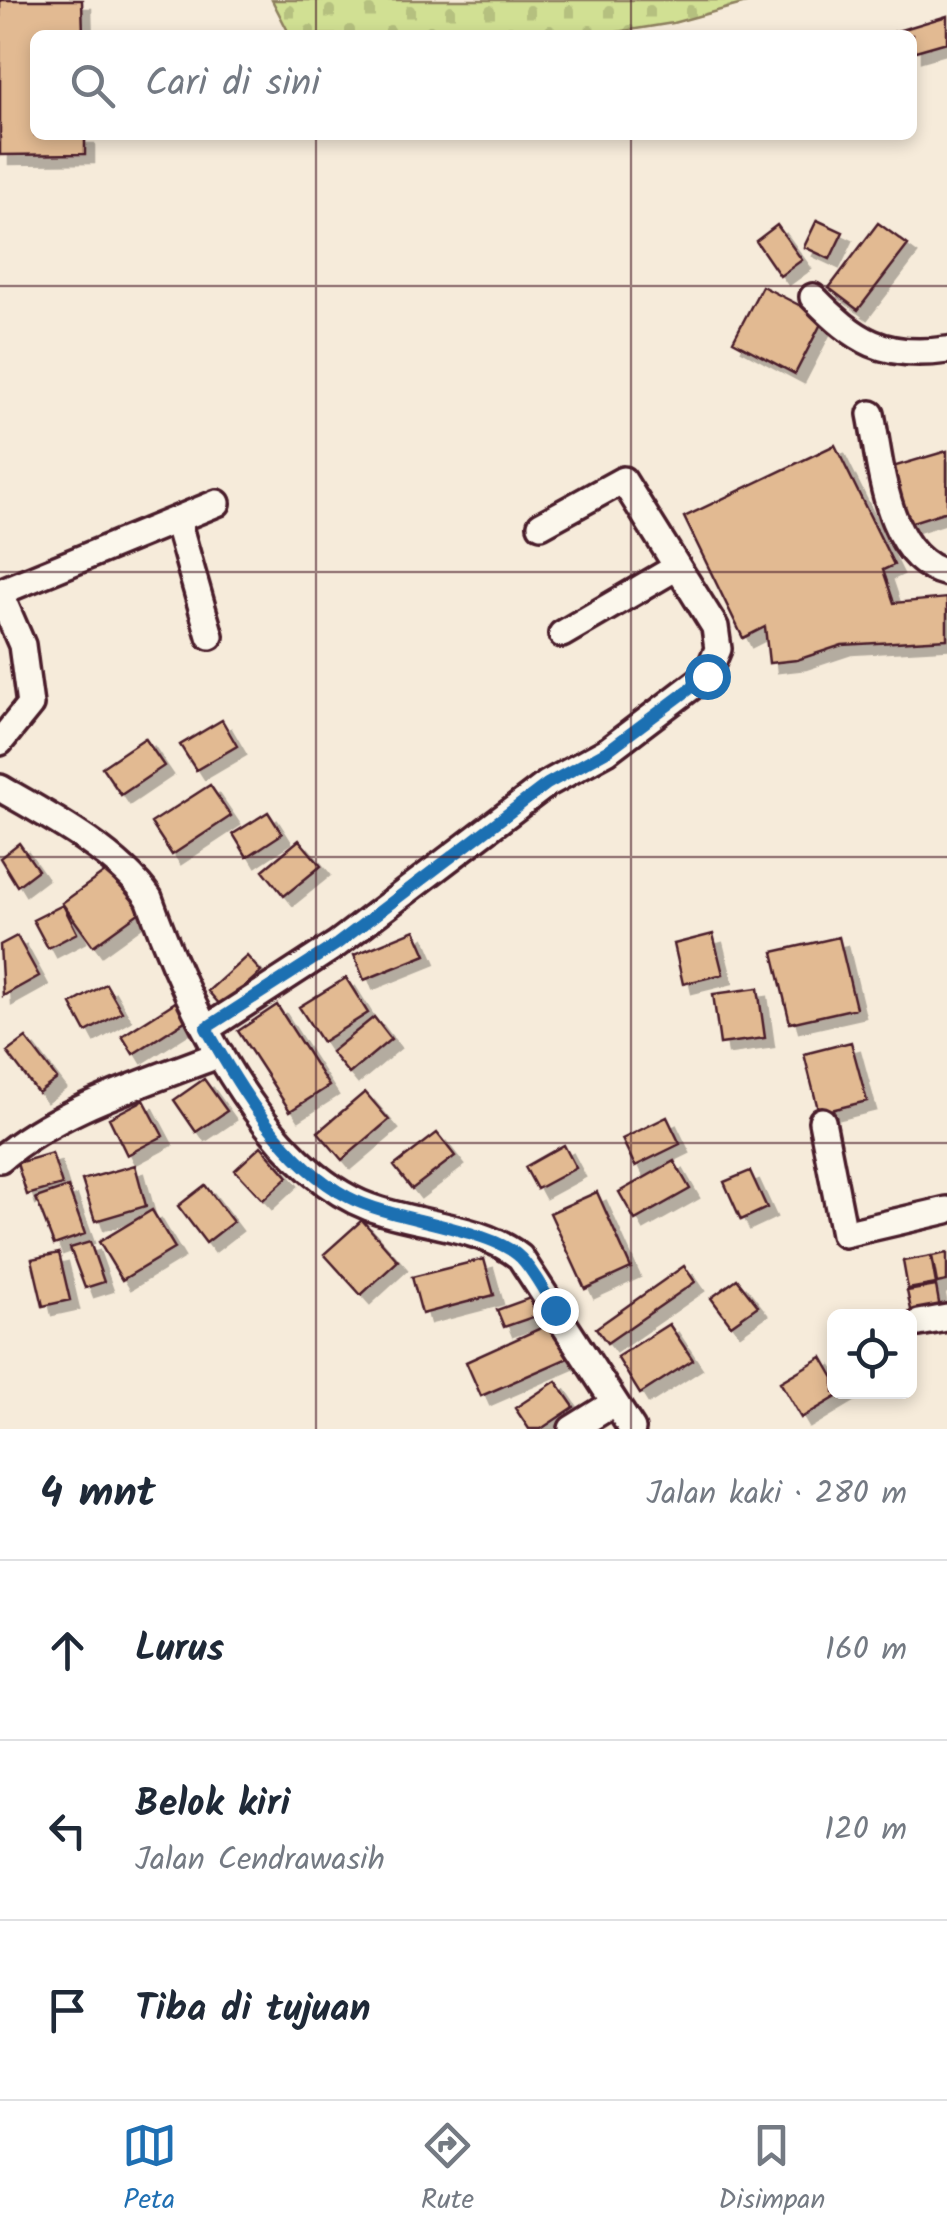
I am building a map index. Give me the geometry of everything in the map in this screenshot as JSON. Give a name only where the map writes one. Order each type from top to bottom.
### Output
[{"type":"street","points":[[813,297],[864,344],[888,350],[947,350]]},
{"type":"street","points":[[871,414],[904,538],[932,568],[947,573]]},
{"type":"street","points":[[206,1028],[337,944],[547,784],[607,751],[707,676],[718,649],[715,627],[622,480],[541,525]]},
{"type":"street","points":[[0,742],[30,705],[22,645],[0,593],[217,503]]},
{"type":"street","points":[[177,520],[210,636]]},
{"type":"street","points":[[562,634],[677,567]]},
{"type":"street","points":[[0,788],[115,861],[136,880],[149,898],[220,1054],[289,1148],[334,1188],[367,1206],[496,1242],[520,1257],[632,1429]]},
{"type":"street","points":[[0,1159],[35,1133],[77,1112],[220,1054]]},
{"type":"street","points":[[822,1121],[844,1234],[947,1210]]},
{"type":"street","points":[[919,1323],[947,1318]]},
{"type":"street","points":[[572,1429],[614,1402]]},
{"type":"green space","points":[[272,0],[757,0],[673,23],[630,30],[287,30]]},
{"type":"building","points":[[0,0],[82,0],[83,30],[30,30],[30,140],[85,140],[85,154],[0,155]]},
{"type":"building","points":[[947,16],[947,42],[917,51],[917,30],[901,30]]},
{"type":"building","points":[[817,220],[843,232],[830,259],[804,247]]},
{"type":"building","points":[[878,223],[908,245],[858,310],[829,288]]},
{"type":"building","points":[[777,225],[802,260],[780,276],[756,241]]},
{"type":"building","points":[[762,286],[824,318],[795,374],[733,341]]},
{"type":"building","points":[[835,445],[894,565],[883,570],[894,603],[947,598],[947,639],[842,645],[797,660],[769,663],[765,627],[743,638],[684,517]]},
{"type":"building","points":[[947,451],[947,511],[906,524],[889,468]]},
{"type":"building","points":[[222,720],[237,746],[196,770],[180,745]]},
{"type":"building","points":[[145,738],[164,766],[121,795],[102,767]]},
{"type":"building","points":[[210,785],[231,816],[172,855],[151,823]]},
{"type":"building","points":[[268,812],[282,834],[247,857],[233,834]]},
{"type":"building","points":[[299,840],[321,866],[284,896],[263,870]]},
{"type":"building","points":[[19,843],[38,870],[17,886],[0,858]]},
{"type":"building","points":[[116,864],[147,907],[93,946],[62,903]]},
{"type":"building","points":[[63,905],[77,933],[48,948],[33,920]]},
{"type":"building","points":[[415,930],[426,955],[364,980],[354,955]]},
{"type":"building","points":[[713,934],[723,974],[683,984],[674,944]]},
{"type":"building","points":[[17,936],[39,976],[3,996],[0,945]]},
{"type":"building","points":[[839,937],[856,1008],[790,1023],[773,952]]},
{"type":"building","points":[[247,956],[261,972],[222,1007],[208,991]]},
{"type":"building","points":[[346,978],[368,1013],[322,1042],[299,1007]]},
{"type":"building","points":[[106,984],[122,1012],[86,1032],[71,1004]]},
{"type":"building","points":[[758,988],[765,1038],[720,1044],[713,994]]},
{"type":"building","points":[[177,1001],[188,1019],[133,1054],[122,1036]]},
{"type":"building","points":[[277,1005],[329,1086],[290,1111],[238,1031]]},
{"type":"building","points":[[374,1017],[391,1039],[349,1074],[331,1052]]},
{"type":"building","points":[[26,1038],[57,1079],[38,1093],[7,1052]]},
{"type":"building","points":[[851,1042],[867,1101],[819,1113],[804,1054]]},
{"type":"building","points":[[204,1079],[227,1111],[196,1132],[174,1100]]},
{"type":"building","points":[[365,1092],[389,1120],[342,1160],[318,1132]]},
{"type":"building","points":[[144,1100],[163,1136],[127,1155],[109,1118]]},
{"type":"building","points":[[667,1117],[680,1144],[635,1166],[622,1139]]},
{"type":"building","points":[[437,1133],[455,1156],[412,1189],[394,1166]]},
{"type":"building","points":[[564,1145],[576,1168],[537,1189],[525,1167]]},
{"type":"building","points":[[261,1146],[288,1177],[263,1200],[235,1170]]},
{"type":"building","points":[[52,1153],[62,1185],[27,1195],[17,1163]]},
{"type":"building","points":[[674,1161],[690,1189],[635,1220],[619,1192]]},
{"type":"building","points":[[135,1165],[146,1206],[95,1221],[82,1180]]},
{"type":"building","points":[[750,1171],[767,1208],[741,1220],[724,1182]]},
{"type":"building","points":[[205,1185],[233,1222],[206,1243],[178,1206]]},
{"type":"building","points":[[68,1187],[85,1234],[54,1245],[36,1198]]},
{"type":"building","points":[[597,1192],[631,1268],[585,1289],[550,1213]]},
{"type":"building","points":[[152,1210],[175,1248],[122,1280],[99,1242]]},
{"type":"building","points":[[362,1220],[398,1261],[361,1295],[324,1254]]},
{"type":"building","points":[[90,1242],[104,1282],[85,1288],[70,1248]]},
{"type":"building","points":[[59,1253],[70,1300],[43,1306],[32,1259]]},
{"type":"building","points":[[947,1253],[947,1281],[937,1283],[932,1256]]},
{"type":"building","points":[[931,1256],[936,1284],[908,1289],[903,1261]]},
{"type":"building","points":[[484,1259],[494,1295],[422,1314],[412,1277]]},
{"type":"building","points":[[684,1266],[695,1282],[607,1343],[596,1328]]},
{"type":"building","points":[[737,1279],[758,1306],[731,1325],[711,1298]]},
{"type":"building","points":[[936,1286],[941,1314],[917,1318],[917,1309],[911,1309],[907,1291]]},
{"type":"building","points":[[530,1298],[536,1316],[504,1327],[497,1310]]},
{"type":"building","points":[[552,1323],[568,1358],[481,1396],[466,1362]]},
{"type":"building","points":[[669,1324],[693,1360],[640,1394],[617,1357]]},
{"type":"building","points":[[822,1357],[827,1366],[827,1399],[833,1399],[801,1418],[780,1382]]},
{"type":"building","points":[[556,1381],[574,1407],[541,1429],[529,1429],[515,1408]]},
{"type":"route","points":[[555,1310],[529,1268],[510,1249],[367,1206],[323,1181],[272,1128],[243,1090],[206,1028],[337,944],[547,784],[607,751],[707,676]]}]
